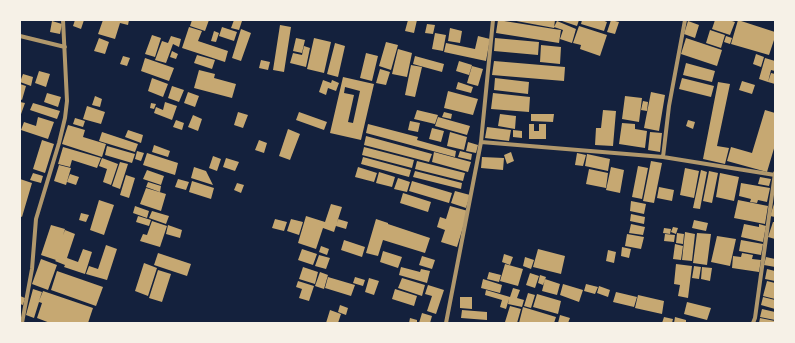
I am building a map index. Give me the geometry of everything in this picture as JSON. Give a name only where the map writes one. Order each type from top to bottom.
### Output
[{"type":"street","points":[[22,323],[32,269],[36,219],[65,118],[67,101],[63,20]]},
{"type":"street","points":[[446,323],[481,142],[493,20]]},
{"type":"street","points":[[663,157],[669,106],[685,20]]},
{"type":"street","points":[[20,36],[65,47]]},
{"type":"street","points":[[481,142],[663,157],[775,174],[755,318],[753,323]]},
{"type":"building","points":[[75,20],[84,20],[81,29],[73,26]]},
{"type":"building","points":[[103,20],[129,20],[128,25],[120,23],[115,39],[98,34]]},
{"type":"building","points":[[192,20],[209,20],[205,31],[190,26]]},
{"type":"building","points":[[234,20],[242,21],[239,30],[231,28]]},
{"type":"building","points":[[408,20],[417,20],[414,33],[405,31]]},
{"type":"building","points":[[498,20],[561,30],[559,43],[496,33]]},
{"type":"building","points":[[511,20],[555,20],[554,28]]},
{"type":"building","points":[[559,20],[579,20],[577,26]]},
{"type":"building","points":[[582,20],[602,20],[607,22],[604,31],[581,24]]},
{"type":"building","points":[[611,20],[619,22],[615,34],[607,32]]},
{"type":"building","points":[[715,20],[729,20],[735,22],[730,35],[712,29]]},
{"type":"building","points":[[738,20],[775,32],[775,37],[769,55],[731,44]]},
{"type":"building","points":[[52,21],[62,24],[60,34],[50,32]]},
{"type":"building","points":[[557,21],[576,29],[572,43],[560,39],[563,30],[554,27]]},
{"type":"building","points":[[688,21],[699,25],[695,38],[684,34]]},
{"type":"building","points":[[427,24],[435,25],[433,34],[425,33]]},
{"type":"building","points":[[280,25],[291,27],[284,72],[273,70]]},
{"type":"building","points":[[579,26],[607,35],[600,56],[580,49],[581,45],[573,43]]},
{"type":"building","points":[[189,27],[202,31],[198,41],[228,51],[225,62],[182,48]]},
{"type":"building","points":[[222,27],[237,32],[234,41],[219,36]]},
{"type":"building","points":[[450,28],[462,31],[460,43],[448,41]]},
{"type":"building","points":[[241,29],[251,33],[241,61],[232,58]]},
{"type":"building","points":[[710,30],[725,35],[721,48],[706,43]]},
{"type":"building","points":[[214,31],[219,33],[216,42],[211,41]]},
{"type":"building","points":[[435,33],[446,35],[443,51],[432,49]]},
{"type":"building","points":[[152,35],[161,38],[155,57],[145,54]]},
{"type":"building","points":[[171,36],[181,39],[179,47],[173,44],[166,63],[155,60],[162,41],[168,43]]},
{"type":"building","points":[[478,36],[490,39],[486,61],[444,52],[446,43],[475,49]]},
{"type":"building","points":[[726,36],[732,38],[730,44],[724,42]]},
{"type":"building","points":[[99,38],[109,42],[105,54],[94,51]]},
{"type":"building","points":[[296,38],[305,40],[302,53],[293,51]]},
{"type":"building","points":[[314,38],[331,42],[324,73],[307,69]]},
{"type":"building","points":[[495,38],[539,42],[538,55],[494,51]]},
{"type":"building","points":[[686,38],[722,50],[717,66],[681,54]]},
{"type":"building","points":[[386,42],[398,45],[391,70],[379,66]]},
{"type":"building","points":[[335,43],[345,46],[338,77],[327,74]]},
{"type":"building","points":[[541,45],[561,47],[560,64],[540,62]]},
{"type":"building","points":[[304,46],[310,48],[306,67],[290,63],[293,53],[302,55]]},
{"type":"building","points":[[398,49],[412,53],[407,77],[392,74]]},
{"type":"building","points":[[172,51],[178,54],[176,59],[170,57]]},
{"type":"building","points":[[366,53],[378,56],[372,81],[360,78]]},
{"type":"building","points":[[756,54],[764,57],[761,67],[753,64]]},
{"type":"building","points":[[197,55],[215,60],[212,69],[194,63]]},
{"type":"building","points":[[123,56],[130,58],[127,66],[120,64]]},
{"type":"building","points":[[415,56],[444,64],[442,72],[413,64]]},
{"type":"building","points":[[145,58],[174,68],[169,81],[141,71]]},
{"type":"building","points":[[765,58],[775,61],[775,71],[771,70],[768,82],[759,79]]},
{"type":"building","points":[[261,60],[270,62],[268,70],[259,68]]},
{"type":"building","points":[[459,61],[472,65],[469,75],[456,71]]},
{"type":"building","points":[[494,61],[565,67],[564,81],[492,75]]},
{"type":"building","points":[[686,63],[715,71],[712,82],[683,75]]},
{"type":"building","points":[[411,65],[422,67],[415,97],[405,95]]},
{"type":"building","points":[[472,66],[483,69],[478,86],[467,83]]},
{"type":"building","points":[[380,69],[390,72],[386,85],[376,83]]},
{"type":"building","points":[[199,70],[215,74],[214,78],[236,84],[232,98],[194,88]]},
{"type":"building","points":[[39,71],[50,74],[46,87],[35,83]]},
{"type":"building","points":[[771,73],[775,74],[775,84],[768,82]]},
{"type":"building","points":[[23,74],[33,77],[31,86],[20,82]]},
{"type":"building","points":[[343,77],[374,84],[361,140],[330,133]],"holes":[[[345,87],[360,91],[353,123],[348,122],[354,95],[344,93]]]},
{"type":"building","points":[[152,78],[168,84],[163,97],[148,91]]},
{"type":"building","points":[[495,78],[529,82],[528,94],[494,90]]},
{"type":"building","points":[[682,78],[714,86],[711,97],[679,89]]},
{"type":"building","points":[[323,80],[331,83],[332,80],[339,83],[336,91],[328,88],[326,95],[319,92]]},
{"type":"building","points":[[742,81],[755,85],[752,94],[739,90]]},
{"type":"building","points":[[458,82],[473,87],[471,93],[456,89]]},
{"type":"building","points":[[718,82],[730,84],[717,146],[729,148],[725,164],[703,159]]},
{"type":"building","points":[[20,84],[26,86],[22,100],[20,99]]},
{"type":"building","points":[[172,86],[184,90],[179,102],[168,98]]},
{"type":"building","points":[[448,91],[478,99],[473,115],[444,108]]},
{"type":"building","points":[[188,92],[199,96],[195,107],[184,103]]},
{"type":"building","points":[[651,92],[665,95],[659,131],[644,128]]},
{"type":"building","points":[[47,93],[61,97],[58,107],[44,102]]},
{"type":"building","points":[[493,93],[530,97],[529,112],[491,109]]},
{"type":"building","points":[[95,96],[102,99],[100,107],[92,105]]},
{"type":"building","points":[[625,96],[642,98],[639,122],[622,119]]},
{"type":"building","points":[[643,101],[648,102],[647,111],[641,110]]},
{"type":"building","points":[[20,102],[25,103],[20,117]]},
{"type":"building","points":[[165,102],[177,106],[172,120],[154,113],[156,107],[163,110]]},
{"type":"building","points":[[33,103],[60,111],[57,119],[30,110]]},
{"type":"building","points":[[151,103],[156,104],[154,109],[150,108]]},
{"type":"building","points":[[87,106],[105,112],[101,124],[83,119]]},
{"type":"building","points":[[417,110],[438,115],[435,124],[414,119]]},
{"type":"building","points":[[603,110],[616,111],[613,146],[595,145],[596,128],[601,128]]},
{"type":"building","points":[[765,110],[775,113],[775,145],[767,172],[727,161],[731,147],[752,153]]},
{"type":"building","points":[[238,112],[248,115],[243,128],[234,125]]},
{"type":"building","points":[[299,112],[327,122],[324,130],[296,120]]},
{"type":"building","points":[[444,112],[452,114],[451,119],[442,117]]},
{"type":"building","points":[[500,114],[516,116],[515,129],[498,126]]},
{"type":"building","points":[[531,114],[554,114],[553,122],[531,121]]},
{"type":"building","points":[[193,115],[202,119],[198,131],[188,127]]},
{"type":"building","points":[[38,117],[54,122],[48,139],[21,130],[24,122],[36,126]]},
{"type":"building","points":[[438,117],[470,126],[467,135],[435,126]]},
{"type":"building","points":[[75,118],[85,121],[83,127],[73,124]]},
{"type":"building","points":[[176,120],[184,123],[182,130],[173,127]]},
{"type":"building","points":[[688,120],[695,122],[693,129],[686,126]]},
{"type":"building","points":[[410,121],[420,123],[418,132],[408,130]]},
{"type":"building","points":[[622,123],[635,124],[635,129],[647,131],[645,148],[619,144]]},
{"type":"building","points":[[368,124],[418,137],[417,140],[456,151],[455,157],[366,133]]},
{"type":"building","points":[[529,124],[534,124],[534,131],[539,131],[539,124],[546,124],[546,139],[529,139]]},
{"type":"building","points":[[68,125],[85,130],[83,137],[106,144],[102,157],[62,144]]},
{"type":"building","points":[[487,127],[511,130],[509,141],[485,138]]},
{"type":"building","points":[[432,128],[444,131],[441,142],[429,139]]},
{"type":"building","points":[[288,129],[300,134],[290,160],[279,156]]},
{"type":"building","points":[[128,130],[143,135],[141,143],[125,137]]},
{"type":"building","points":[[513,130],[522,131],[522,138],[513,137]]},
{"type":"building","points":[[102,132],[138,144],[135,152],[99,141]]},
{"type":"building","points":[[450,132],[467,137],[464,150],[447,146]]},
{"type":"building","points":[[650,132],[662,133],[660,152],[648,150]]},
{"type":"building","points":[[366,136],[432,154],[429,162],[364,145]]},
{"type":"building","points":[[42,140],[54,144],[45,173],[33,169]]},
{"type":"building","points":[[259,140],[267,143],[264,153],[255,150]]},
{"type":"building","points":[[468,142],[478,145],[476,153],[466,151]]},
{"type":"building","points":[[154,145],[170,151],[168,157],[152,152]]},
{"type":"building","points":[[107,146],[135,154],[132,163],[105,155]]},
{"type":"building","points":[[63,147],[101,158],[97,168],[72,160],[70,167],[58,164]]},
{"type":"building","points":[[364,147],[414,160],[412,168],[362,155]]},
{"type":"building","points":[[137,151],[144,153],[141,161],[135,159]]},
{"type":"building","points":[[460,151],[472,154],[471,160],[458,157]]},
{"type":"building","points":[[434,152],[471,162],[468,172],[432,162]]},
{"type":"building","points":[[511,152],[514,161],[507,164],[504,155]]},
{"type":"building","points":[[147,153],[178,163],[175,175],[143,165]]},
{"type":"building","points":[[577,153],[586,155],[583,166],[575,165]]},
{"type":"building","points":[[587,154],[610,159],[608,171],[585,166]]},
{"type":"building","points":[[213,156],[221,159],[217,171],[209,168]]},
{"type":"building","points":[[363,157],[411,170],[409,177],[361,164]]},
{"type":"building","points":[[482,157],[504,158],[503,170],[481,168]]},
{"type":"building","points":[[102,158],[118,164],[111,185],[103,182],[107,169],[99,166]]},
{"type":"building","points":[[226,158],[239,162],[235,171],[223,167]]},
{"type":"building","points":[[417,161],[465,173],[463,181],[415,169]]},
{"type":"building","points":[[651,161],[662,163],[654,203],[643,201]]},
{"type":"building","points":[[120,162],[128,164],[120,189],[112,186]]},
{"type":"building","points":[[59,165],[71,168],[66,185],[54,181]]},
{"type":"building","points":[[638,166],[648,168],[642,199],[632,197]]},
{"type":"building","points":[[194,167],[206,171],[213,185],[191,178]]},
{"type":"building","points":[[358,167],[377,173],[374,182],[355,177]]},
{"type":"building","points":[[611,167],[624,170],[620,193],[606,190]]},
{"type":"building","points":[[685,168],[699,171],[694,198],[680,195]]},
{"type":"building","points":[[589,169],[608,173],[606,188],[586,184]]},
{"type":"building","points":[[147,170],[164,176],[161,185],[143,179]]},
{"type":"building","points":[[701,170],[707,172],[700,209],[693,208]]},
{"type":"building","points":[[415,171],[462,183],[461,189],[413,177]]},
{"type":"building","points":[[709,171],[718,173],[712,203],[703,201]]},
{"type":"building","points":[[379,172],[395,177],[392,187],[376,183]]},
{"type":"building","points":[[33,173],[43,176],[41,183],[30,180]]},
{"type":"building","points":[[720,173],[739,177],[734,201],[716,197]]},
{"type":"building","points":[[70,174],[79,177],[76,185],[67,182]]},
{"type":"building","points":[[126,175],[135,178],[129,198],[120,195]]},
{"type":"building","points":[[760,177],[771,179],[769,186],[758,184]]},
{"type":"building","points":[[398,178],[410,182],[407,192],[394,189]]},
{"type":"building","points":[[20,179],[32,183],[22,217],[20,216]]},
{"type":"building","points":[[178,179],[189,182],[186,190],[175,187]]},
{"type":"building","points":[[192,181],[214,188],[211,199],[189,192]]},
{"type":"building","points":[[412,181],[452,193],[449,203],[409,191]]},
{"type":"building","points":[[148,182],[161,186],[160,192],[146,187]]},
{"type":"building","points":[[237,183],[244,185],[241,193],[234,190]]},
{"type":"building","points":[[741,183],[770,188],[767,202],[758,200],[757,203],[750,202],[751,199],[739,196]]},
{"type":"building","points":[[659,187],[674,190],[672,201],[657,198]]},
{"type":"building","points":[[146,188],[166,194],[161,211],[140,204]]},
{"type":"building","points":[[455,191],[470,195],[466,208],[451,203]]},
{"type":"building","points":[[403,193],[431,202],[428,212],[400,203]]},
{"type":"building","points":[[99,200],[114,205],[104,235],[90,230]]},
{"type":"building","points":[[738,200],[768,206],[765,224],[734,218]]},
{"type":"building","points":[[631,201],[646,204],[644,214],[630,211]]},
{"type":"building","points":[[775,201],[775,217],[770,216]]},
{"type":"building","points":[[331,204],[342,207],[334,232],[323,228],[316,249],[298,243],[306,216],[325,222]]},
{"type":"building","points":[[135,206],[149,211],[147,218],[133,213]]},
{"type":"building","points":[[450,206],[468,211],[457,247],[441,242],[445,230],[437,227],[440,217],[446,219]]},
{"type":"building","points":[[152,211],[169,216],[166,224],[149,218]]},
{"type":"building","points":[[81,213],[89,215],[86,222],[79,220]]},
{"type":"building","points":[[631,214],[645,217],[644,224],[630,221]]},
{"type":"building","points":[[138,216],[151,220],[149,226],[136,222]]},
{"type":"building","points":[[275,219],[287,222],[284,231],[272,228]]},
{"type":"building","points":[[291,219],[303,222],[299,235],[287,231]]},
{"type":"building","points":[[338,219],[348,222],[346,229],[336,226]]},
{"type":"building","points":[[376,219],[430,238],[425,253],[383,240],[378,256],[366,253]]},
{"type":"building","points":[[694,220],[708,223],[706,231],[692,228]]},
{"type":"building","points":[[152,221],[167,226],[160,247],[140,241],[143,234],[147,235]]},
{"type":"building","points":[[773,222],[775,222],[775,239],[768,237]]},
{"type":"building","points":[[631,224],[645,227],[643,235],[629,233]]},
{"type":"building","points":[[744,224],[759,227],[759,224],[766,226],[763,242],[741,237]]},
{"type":"building","points":[[51,225],[65,229],[63,235],[65,230],[75,234],[67,258],[78,262],[83,249],[92,252],[85,274],[64,267],[65,265],[55,261],[56,260],[41,255]]},
{"type":"building","points":[[168,225],[182,230],[180,238],[166,234]]},
{"type":"building","points":[[673,227],[678,228],[676,234],[671,232]]},
{"type":"building","points":[[664,228],[671,229],[670,234],[663,233]]},
{"type":"building","points":[[685,232],[695,234],[692,261],[682,260]]},
{"type":"building","points":[[677,233],[684,234],[683,244],[676,243]]},
{"type":"building","points":[[697,233],[711,234],[707,265],[693,263]]},
{"type":"building","points":[[627,234],[644,237],[641,249],[625,246]]},
{"type":"building","points":[[665,234],[675,235],[674,242],[664,241]]},
{"type":"building","points":[[717,236],[736,239],[730,266],[711,262]]},
{"type":"building","points":[[344,240],[365,247],[362,257],[341,250]]},
{"type":"building","points":[[741,240],[763,244],[761,255],[739,251]]},
{"type":"building","points":[[675,244],[683,246],[681,260],[673,259]]},
{"type":"building","points":[[106,245],[117,249],[107,280],[86,274],[89,266],[98,269]]},
{"type":"building","points":[[321,246],[329,249],[327,255],[319,252]]},
{"type":"building","points":[[622,247],[631,249],[629,258],[621,256]]},
{"type":"building","points":[[302,249],[317,254],[313,265],[298,260]]},
{"type":"building","points":[[538,249],[565,256],[561,274],[533,267]]},
{"type":"building","points":[[608,250],[616,252],[614,263],[606,261]]},
{"type":"building","points":[[383,251],[402,257],[398,268],[380,262]]},
{"type":"building","points":[[158,253],[191,264],[187,276],[154,265]]},
{"type":"building","points":[[742,253],[753,255],[752,259],[761,260],[759,272],[732,268],[733,256],[741,257]]},
{"type":"building","points":[[504,254],[513,257],[510,265],[502,262]]},
{"type":"building","points":[[319,255],[330,258],[326,269],[315,266]]},
{"type":"building","points":[[422,256],[435,260],[432,269],[419,265]]},
{"type":"building","points":[[525,257],[534,260],[531,269],[523,266]]},
{"type":"building","points":[[766,257],[775,259],[775,267],[764,265]]},
{"type":"building","points":[[41,259],[57,265],[48,290],[32,284]]},
{"type":"building","points":[[144,263],[157,268],[148,296],[135,291]]},
{"type":"building","points":[[505,264],[523,269],[518,286],[500,281]]},
{"type":"building","points":[[676,264],[692,266],[688,298],[678,296],[680,285],[674,284]]},
{"type":"building","points":[[694,266],[701,267],[699,279],[692,278]]},
{"type":"building","points":[[303,267],[318,272],[315,284],[299,279]]},
{"type":"building","points":[[401,267],[420,272],[421,269],[430,271],[427,283],[399,275]]},
{"type":"building","points":[[702,267],[712,268],[710,281],[701,279]]},
{"type":"building","points":[[767,269],[775,271],[775,281],[765,279]]},
{"type":"building","points":[[158,270],[171,274],[162,302],[149,298]]},
{"type":"building","points":[[57,271],[103,287],[96,306],[51,290]]},
{"type":"building","points":[[320,272],[328,275],[324,289],[315,286]]},
{"type":"building","points":[[489,272],[501,275],[499,282],[487,279]]},
{"type":"building","points":[[530,273],[539,276],[535,288],[526,285]]},
{"type":"building","points":[[540,275],[546,277],[543,285],[538,283]]},
{"type":"building","points":[[328,277],[355,285],[351,296],[325,288]]},
{"type":"building","points":[[355,277],[365,280],[363,286],[353,283]]},
{"type":"building","points":[[369,278],[379,281],[374,295],[365,292]]},
{"type":"building","points":[[402,278],[425,285],[422,296],[398,288]]},
{"type":"building","points":[[483,279],[502,285],[500,293],[481,288]]},
{"type":"building","points":[[545,279],[560,284],[557,295],[542,291]]},
{"type":"building","points":[[298,281],[314,286],[309,301],[299,298],[302,289],[296,287]]},
{"type":"building","points":[[767,281],[775,283],[775,299],[763,296]]},
{"type":"building","points":[[563,284],[583,290],[579,302],[560,295]]},
{"type":"building","points":[[586,284],[598,287],[595,294],[584,291]]},
{"type":"building","points":[[428,285],[444,290],[436,314],[427,311],[432,296],[425,294]]},
{"type":"building","points":[[599,286],[610,290],[608,297],[597,293]]},
{"type":"building","points":[[513,288],[520,290],[517,298],[524,300],[522,307],[508,304],[509,299],[506,309],[500,307],[502,300],[485,295],[486,290],[510,297]]},
{"type":"building","points":[[33,289],[42,292],[39,301],[43,291],[93,308],[88,323],[50,323],[37,318],[42,303],[39,302],[34,318],[26,315]]},
{"type":"building","points":[[395,289],[417,296],[414,306],[392,299]]},
{"type":"building","points":[[616,292],[637,297],[634,307],[613,302]]},
{"type":"building","points":[[528,293],[535,295],[531,308],[524,306]]},
{"type":"building","points":[[537,294],[561,301],[558,314],[533,307]]},
{"type":"building","points":[[638,295],[664,301],[662,314],[635,308]]},
{"type":"building","points":[[20,296],[25,298],[23,305],[20,304]]},
{"type":"building","points":[[460,297],[472,297],[472,309],[460,308]]},
{"type":"building","points":[[763,297],[775,300],[775,309],[761,305]]},
{"type":"building","points":[[687,302],[711,308],[707,320],[684,314]]},
{"type":"building","points":[[340,305],[348,308],[346,315],[338,312]]},
{"type":"building","points":[[510,306],[521,309],[517,323],[505,322]]},
{"type":"building","points":[[523,307],[556,317],[554,323],[519,323]]},
{"type":"building","points":[[762,309],[775,312],[775,320],[760,317]]},
{"type":"building","points":[[330,310],[341,314],[338,323],[326,323]]},
{"type":"building","points":[[462,310],[487,312],[487,320],[461,318]]},
{"type":"building","points":[[422,313],[432,316],[430,323],[419,323]]},
{"type":"building","points":[[560,315],[570,318],[568,323],[558,323]]},
{"type":"building","points":[[664,317],[673,319],[672,323],[662,323]]},
{"type":"building","points":[[675,317],[686,320],[686,323],[674,323]]},
{"type":"building","points":[[410,318],[417,320],[417,323],[409,323]]},
{"type":"building","points":[[760,318],[775,321],[775,323],[759,323]]}]
